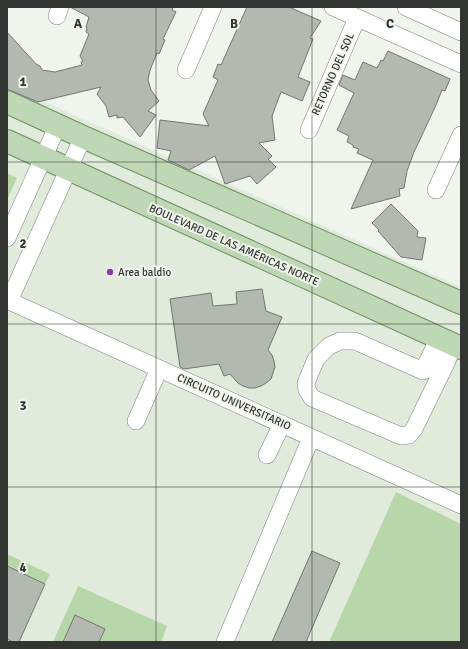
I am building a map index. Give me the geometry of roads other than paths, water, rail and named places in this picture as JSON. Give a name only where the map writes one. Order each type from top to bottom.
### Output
[{"type":"main road","points":[[7,102],[461,303]]},
{"type":"main road","name":"BOULEVARD DE LAS AMÉRICAS NORTE","points":[[7,141],[450,348]]},
{"type":"street","points":[[186,70],[213,7]]},
{"type":"street","points":[[333,7],[461,64]]},
{"type":"street","points":[[406,7],[461,32]]},
{"type":"street","name":"RETORNO DEL SOL","points":[[308,130],[358,18]]},
{"type":"street","points":[[7,238],[58,125]]},
{"type":"street","points":[[436,190],[461,135]]},
{"type":"street","points":[[8,300],[84,137]]},
{"type":"street","name":"CIRCUITO UNIVERSITARIO","points":[[8,300],[461,505]]},
{"type":"street","points":[[423,371],[356,341],[340,341],[329,346],[316,359],[306,383],[307,390],[312,398],[401,436],[410,435],[450,348]]},
{"type":"street","points":[[423,371],[450,348]]},
{"type":"street","points":[[423,371],[450,348]]},
{"type":"street","points":[[136,421],[159,369]]},
{"type":"street","points":[[267,455],[282,424]]},
{"type":"street","points":[[225,642],[311,438]]},
{"type":"place","name":"Area baldio","points":[[110,272]]}]
